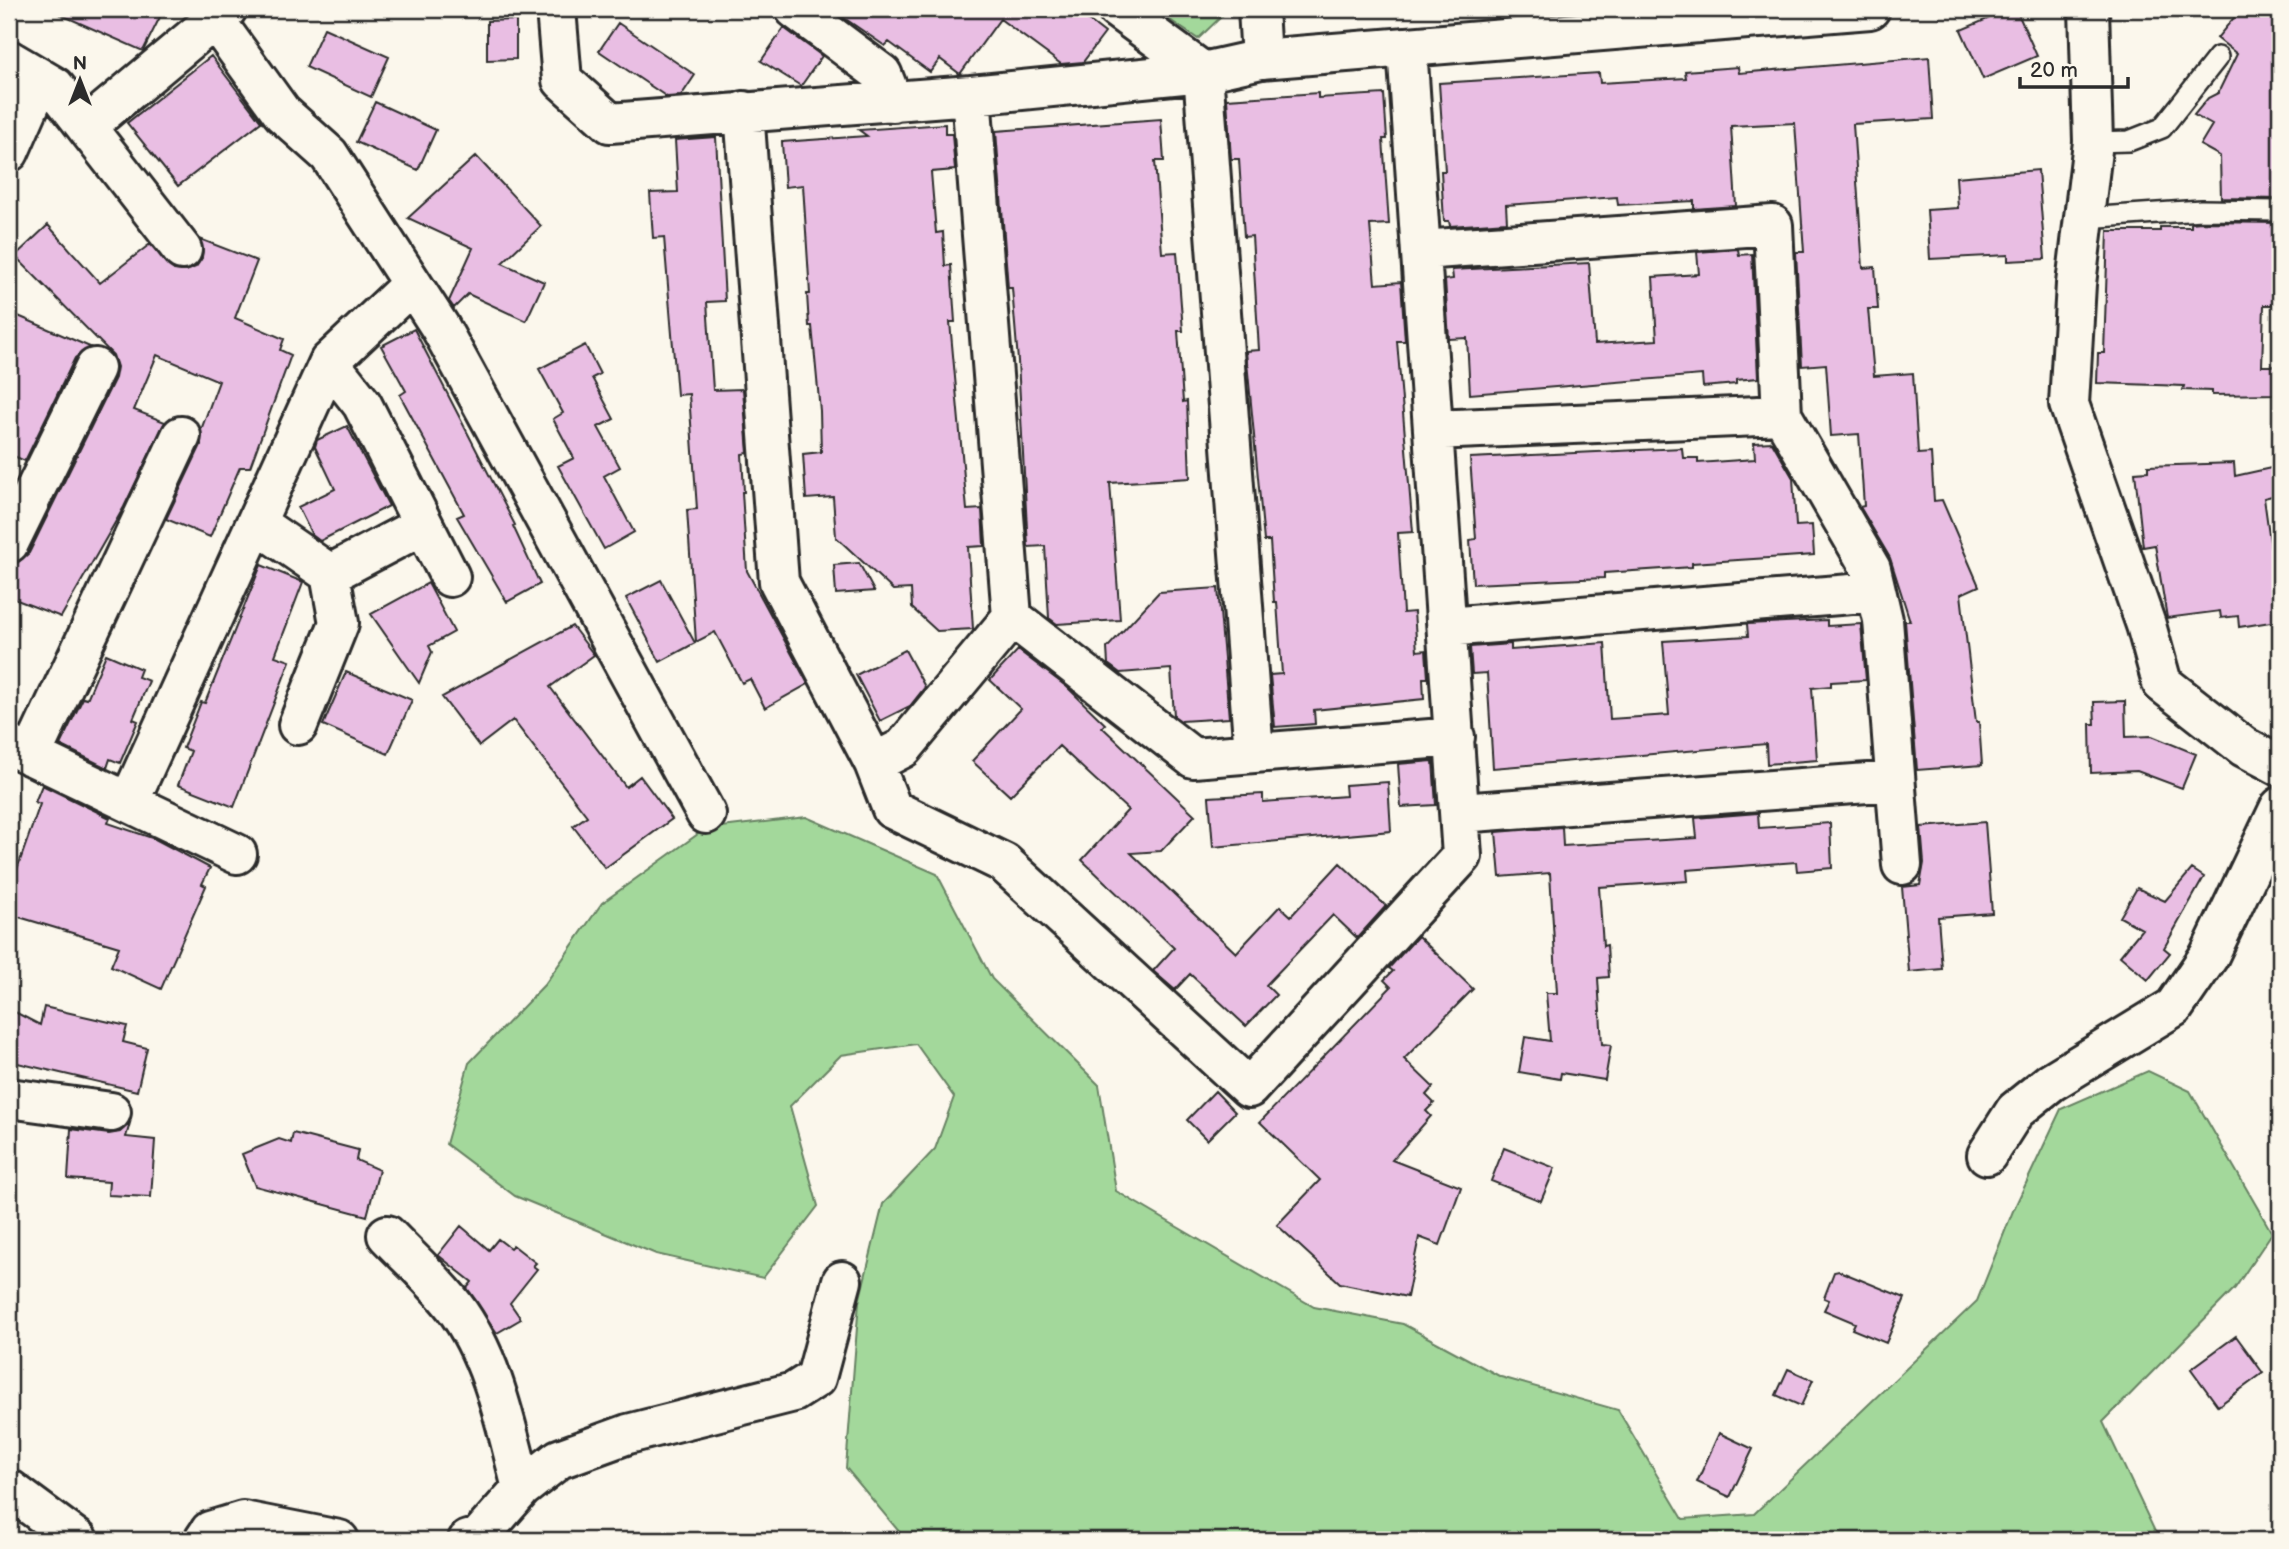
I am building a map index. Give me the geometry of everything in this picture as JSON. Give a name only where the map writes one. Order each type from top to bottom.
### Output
[{"type":"street","points":[[556,9],[562,80],[610,123],[971,95],[1203,72],[1261,59],[1870,9]]},
{"type":"street","points":[[795,9],[882,74],[893,102]]},
{"type":"street","points":[[1117,9],[1203,72],[1254,753]]},
{"type":"street","points":[[1258,9],[1261,59]]},
{"type":"street","points":[[2089,9],[2093,142],[2076,284],[2068,404],[2146,625],[2162,683],[2244,747],[2280,766]]},
{"type":"street","points":[[86,127],[221,14],[282,113],[329,155],[440,327],[706,814]]},
{"type":"street","points":[[744,111],[779,582],[874,763],[892,809],[1004,863],[1249,1088],[1462,856],[1407,47]]},
{"type":"street","points":[[9,152],[25,70],[55,87],[182,250]]},
{"type":"street","points":[[874,763],[903,748],[1012,617],[971,95]]},
{"type":"street","points":[[1421,250],[1773,225],[1782,415],[1871,569],[1883,620],[1902,865]]},
{"type":"street","points":[[129,802],[329,362],[412,284]]},
{"type":"street","points":[[329,362],[362,404],[450,578]]},
{"type":"street","points":[[9,543],[95,368]]},
{"type":"street","points":[[1433,430],[1782,415]]},
{"type":"street","points":[[181,436],[20,751],[237,854]]},
{"type":"street","points":[[256,523],[330,574],[339,623],[298,725]]},
{"type":"street","points":[[330,574],[423,524]]},
{"type":"street","points":[[1447,627],[1876,593]]},
{"type":"street","points":[[1012,617],[1193,758],[1455,737]]},
{"type":"street","points":[[1460,813],[1895,781]]},
{"type":"street","points":[[1987,1154],[2015,1111],[2051,1082],[2174,1007],[2209,956],[2280,807]]},
{"type":"street","points":[[9,1098],[111,1112]]},
{"type":"street","points":[[387,1234],[454,1306],[480,1349],[500,1405],[522,1488]]},
{"type":"street","points":[[468,1540],[479,1537],[522,1488],[559,1459],[628,1434],[794,1392],[816,1378],[842,1281]]},
{"type":"street","points":[[9,1489],[78,1540]]},
{"type":"street","points":[[204,1540],[210,1531],[243,1521],[340,1540]]},
{"type":"lane","points":[[2093,142],[2129,141],[2162,128],[2218,57]]},
{"type":"lane","points":[[2085,218],[2201,210],[2280,211]]},
{"type":"green space","points":[[1154,9],[1226,9],[1226,12],[1198,39]]},
{"type":"green space","points":[[806,817],[937,874],[992,979],[1099,1085],[1116,1191],[1314,1307],[1403,1324],[1501,1377],[1618,1410],[1683,1519],[1754,1514],[1977,1301],[2013,1211],[2061,1109],[2148,1071],[2190,1091],[2272,1233],[2235,1288],[2103,1422],[2159,1540],[906,1540],[846,1468],[859,1302],[883,1204],[935,1149],[954,1097],[916,1044],[841,1055],[790,1106],[818,1206],[763,1278],[656,1254],[515,1196],[446,1144],[469,1063],[545,984],[602,903],[705,829]]},
{"type":"building","points":[[48,9],[164,9],[143,51]]},
{"type":"building","points":[[831,9],[1074,9],[1105,33],[1083,62],[1061,64],[1000,19],[960,74],[940,59],[930,72],[889,42],[885,46]]},
{"type":"building","points":[[2016,9],[2037,56],[1983,79],[1961,30]]},
{"type":"building","points":[[2241,9],[2280,9],[2280,199],[2221,198],[2220,156],[2200,145],[2212,125],[2194,115],[2208,98],[2218,93],[2237,54],[2217,38]]},
{"type":"building","points":[[516,20],[516,59],[487,60],[487,21]]},
{"type":"building","points":[[618,23],[695,75],[681,96],[667,97],[599,51]]},
{"type":"building","points":[[324,28],[389,57],[371,97],[306,67]]},
{"type":"building","points":[[784,28],[822,56],[801,86],[761,61]]},
{"type":"building","points":[[211,56],[261,122],[178,186],[127,123]]},
{"type":"building","points":[[1929,57],[1933,119],[1853,124],[1863,268],[1875,267],[1878,309],[1868,309],[1874,376],[1913,373],[1918,454],[1931,453],[1934,501],[1942,500],[1979,586],[1961,594],[1976,722],[1979,722],[1982,765],[1917,770],[1905,621],[1910,621],[1890,558],[1860,507],[1864,506],[1859,434],[1831,436],[1826,364],[1802,366],[1796,252],[1804,252],[1795,123],[1731,126],[1736,206],[1694,209],[1694,201],[1618,205],[1617,197],[1506,205],[1507,222],[1450,226],[1449,221],[1444,221],[1441,171],[1445,171],[1439,83],[1599,73],[1600,83],[1686,78],[1685,71],[1738,67],[1739,73]]},
{"type":"building","points":[[1318,93],[1318,98],[1384,94],[1387,139],[1383,139],[1389,224],[1370,225],[1375,284],[1401,282],[1405,341],[1397,341],[1413,532],[1398,533],[1403,613],[1414,612],[1417,651],[1426,650],[1428,678],[1423,678],[1424,699],[1314,710],[1315,724],[1275,727],[1270,675],[1282,674],[1277,602],[1274,602],[1270,541],[1264,541],[1246,351],[1259,350],[1252,236],[1244,237],[1239,159],[1231,159],[1227,99]]},
{"type":"building","points":[[375,102],[436,130],[418,170],[356,142]]},
{"type":"building","points":[[1161,119],[1164,161],[1155,161],[1162,253],[1177,252],[1183,331],[1178,331],[1183,402],[1187,401],[1190,478],[1110,483],[1120,620],[1057,624],[1049,618],[1045,546],[1028,547],[1018,361],[1012,288],[1008,288],[996,131]]},
{"type":"building","points":[[945,124],[945,134],[952,134],[955,170],[931,172],[936,233],[943,232],[945,266],[951,265],[955,322],[950,322],[967,510],[982,509],[984,546],[968,547],[973,629],[937,631],[912,608],[911,589],[893,590],[836,537],[833,497],[806,499],[803,454],[821,452],[820,411],[812,326],[809,326],[807,294],[810,294],[803,185],[785,187],[782,142],[867,136],[859,130]]},
{"type":"building","points":[[716,137],[725,301],[707,302],[713,390],[743,389],[748,453],[742,454],[747,571],[808,684],[765,708],[750,679],[742,683],[715,632],[696,642],[687,510],[697,509],[689,394],[677,395],[664,237],[653,238],[650,193],[678,192],[675,140]]},
{"type":"building","points":[[476,156],[541,226],[502,263],[544,282],[526,321],[468,294],[454,308],[449,301],[473,248],[408,218]]},
{"type":"building","points":[[2038,170],[2045,259],[2008,261],[2008,255],[1930,259],[1927,210],[1958,208],[1956,177]]},
{"type":"building","points":[[2191,223],[2280,223],[2280,305],[2264,305],[2262,366],[2280,366],[2280,394],[2212,395],[2212,391],[2183,390],[2184,386],[2097,383],[2098,353],[2104,353],[2108,231],[2160,231],[2160,227],[2191,227]]},
{"type":"building","points":[[48,225],[100,283],[150,244],[174,270],[186,271],[196,267],[202,258],[200,239],[257,261],[235,318],[284,339],[280,350],[291,355],[250,467],[240,467],[210,537],[166,519],[201,445],[201,430],[219,381],[157,355],[134,410],[165,422],[124,507],[61,617],[9,597],[9,584],[17,563],[29,553],[115,378],[117,367],[113,355],[15,256]]},
{"type":"building","points":[[1738,249],[1739,255],[1752,254],[1758,378],[1736,380],[1736,384],[1703,387],[1702,375],[1470,394],[1467,338],[1449,339],[1445,280],[1453,279],[1452,270],[1589,263],[1595,344],[1657,340],[1653,277],[1699,274],[1697,252]]},
{"type":"building","points":[[9,312],[90,347],[75,358],[25,461],[9,454]]},
{"type":"building","points":[[414,329],[515,525],[513,526],[540,584],[507,602],[457,517],[464,514],[400,395],[406,391],[381,346]]},
{"type":"building","points":[[585,345],[600,374],[592,378],[614,419],[598,427],[620,467],[604,476],[634,532],[604,549],[558,466],[574,458],[553,419],[563,413],[539,369]]},
{"type":"building","points":[[347,426],[389,506],[320,541],[312,535],[298,507],[335,489],[315,447],[317,440]]},
{"type":"building","points":[[1772,442],[1793,478],[1796,526],[1812,525],[1814,555],[1692,563],[1692,567],[1604,573],[1604,578],[1473,584],[1470,540],[1476,539],[1470,458],[1682,448],[1683,458],[1698,458],[1698,463],[1755,459],[1754,443]]},
{"type":"building","points":[[2234,463],[2235,476],[2280,466],[2280,494],[2264,498],[2277,592],[2274,605],[2277,621],[2239,627],[2238,616],[2221,618],[2220,611],[2167,618],[2155,545],[2143,547],[2135,472],[2148,471],[2148,466]]},
{"type":"building","points":[[859,563],[874,591],[836,594],[834,565]]},
{"type":"building","points":[[261,565],[303,582],[275,656],[290,661],[234,807],[178,785],[191,751],[183,748],[201,702],[205,703]]},
{"type":"building","points":[[661,580],[695,643],[660,662],[626,598]]},
{"type":"building","points":[[428,583],[454,632],[429,646],[432,652],[419,683],[371,614]]},
{"type":"building","points":[[1218,588],[1229,718],[1181,721],[1174,716],[1171,669],[1120,673],[1108,664],[1107,648],[1159,592]]},
{"type":"building","points":[[1827,620],[1827,626],[1861,624],[1866,680],[1831,682],[1831,686],[1812,688],[1817,760],[1767,764],[1766,744],[1493,768],[1487,673],[1472,674],[1470,647],[1511,644],[1511,650],[1605,643],[1610,719],[1669,715],[1663,641],[1748,636],[1747,624]]},
{"type":"building","points":[[572,626],[594,655],[550,687],[626,787],[640,776],[672,819],[605,868],[573,826],[587,816],[513,720],[479,746],[442,697]]},
{"type":"building","points":[[905,650],[925,687],[910,706],[880,721],[856,675]]},
{"type":"building","points":[[1018,650],[1067,687],[1105,724],[1102,727],[1195,815],[1161,851],[1131,853],[1236,953],[1280,906],[1291,916],[1340,863],[1386,906],[1357,938],[1333,915],[1266,985],[1276,995],[1246,1026],[1190,974],[1175,990],[1153,971],[1174,948],[1082,860],[1128,810],[1059,746],[1010,796],[972,761],[1021,709],[990,680]]},
{"type":"building","points":[[106,654],[141,669],[138,677],[149,681],[133,719],[138,721],[120,763],[110,759],[107,768],[60,745],[83,698],[87,699]]},
{"type":"building","points":[[346,672],[412,700],[388,754],[323,725]]},
{"type":"building","points":[[2125,701],[2126,737],[2152,736],[2196,754],[2182,788],[2137,771],[2091,773],[2090,724],[2095,724],[2094,702]]},
{"type":"building","points":[[1433,761],[1436,805],[1401,807],[1398,764]]},
{"type":"building","points":[[1388,782],[1391,831],[1213,847],[1209,797],[1263,794],[1263,802],[1346,796],[1345,785]]},
{"type":"building","points":[[42,785],[110,818],[108,823],[155,839],[210,868],[202,884],[206,886],[161,989],[111,966],[119,947],[9,914],[15,894],[9,892],[40,804],[35,802]]},
{"type":"building","points":[[1758,813],[1759,828],[1830,823],[1832,868],[1797,871],[1796,862],[1687,870],[1688,881],[1599,887],[1603,946],[1607,945],[1609,977],[1598,978],[1602,1044],[1611,1045],[1605,1080],[1561,1073],[1560,1079],[1519,1072],[1525,1037],[1550,1041],[1546,993],[1557,993],[1550,873],[1500,877],[1496,832],[1562,827],[1563,846],[1697,838],[1695,818]]},
{"type":"building","points":[[1985,822],[1992,913],[1938,917],[1942,969],[1909,972],[1902,887],[1920,885],[1924,863],[1921,827]]},
{"type":"building","points":[[2192,869],[2204,877],[2164,948],[2170,953],[2148,980],[2120,956],[2142,929],[2120,917],[2137,888],[2165,901]]},
{"type":"building","points":[[1418,936],[1473,989],[1404,1059],[1433,1087],[1426,1095],[1434,1103],[1426,1111],[1431,1116],[1392,1160],[1461,1187],[1440,1245],[1419,1237],[1407,1297],[1340,1283],[1277,1225],[1320,1180],[1260,1122],[1391,987],[1384,980],[1393,971],[1389,968]]},
{"type":"building","points":[[44,1007],[127,1026],[123,1042],[147,1048],[137,1091],[9,1061],[9,1009],[40,1025]]},
{"type":"building","points":[[1215,1091],[1235,1112],[1207,1140],[1187,1120]]},
{"type":"building","points":[[130,1123],[126,1137],[155,1140],[151,1197],[108,1195],[109,1182],[68,1179],[71,1129],[109,1134],[120,1132]]},
{"type":"building","points":[[293,1133],[358,1150],[356,1160],[379,1170],[367,1216],[255,1186],[242,1154],[279,1139],[291,1143]]},
{"type":"building","points":[[1504,1148],[1555,1168],[1541,1201],[1491,1181]]},
{"type":"building","points":[[461,1226],[489,1250],[498,1239],[510,1248],[513,1245],[536,1263],[533,1266],[537,1269],[510,1303],[521,1319],[497,1333],[467,1288],[472,1282],[438,1255]]},
{"type":"building","points":[[1839,1271],[1905,1298],[1886,1343],[1852,1329],[1855,1323],[1824,1310],[1829,1300],[1824,1298],[1834,1272]]},
{"type":"building","points":[[2236,1336],[2263,1373],[2218,1406],[2191,1369]]},
{"type":"building","points":[[1788,1369],[1813,1380],[1801,1406],[1776,1395]]},
{"type":"building","points":[[1719,1433],[1753,1449],[1730,1497],[1697,1482]]}]
